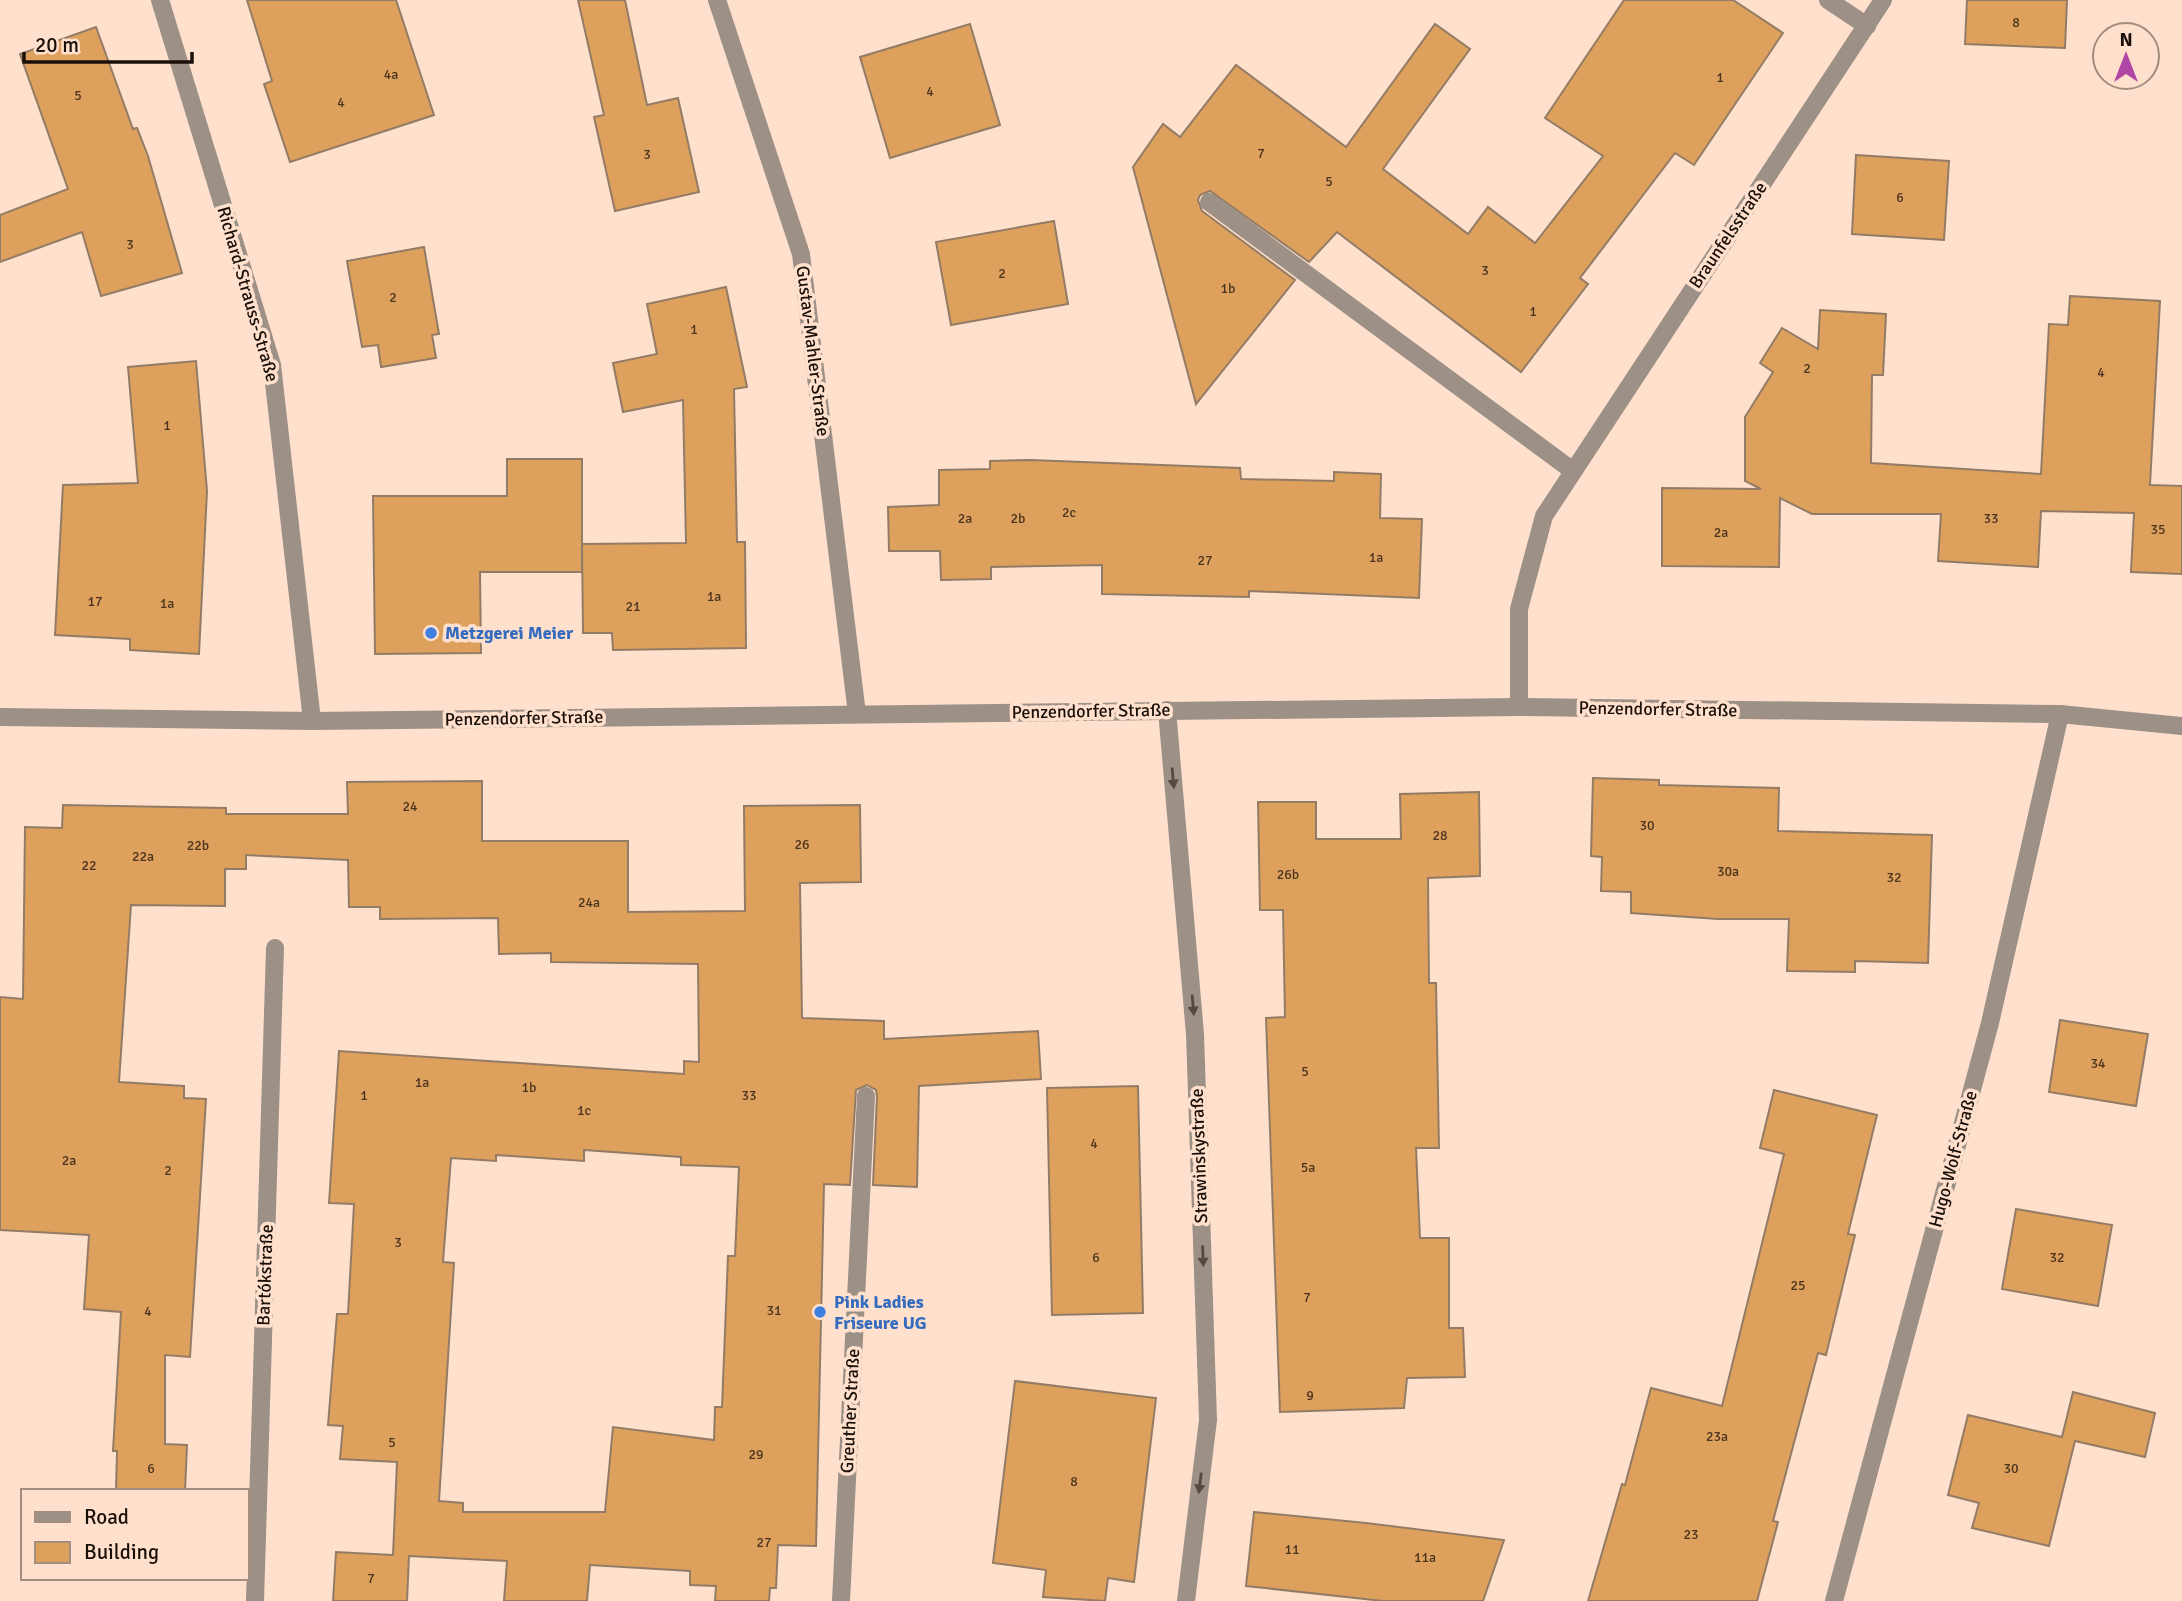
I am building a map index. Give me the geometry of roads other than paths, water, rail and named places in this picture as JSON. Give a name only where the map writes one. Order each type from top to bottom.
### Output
[{"type":"street","name":"Richard-Strauss-Straße","points":[[160,0],[272,365],[312,721]]},
{"type":"street","name":"Gustav-Mahler-Straße","points":[[717,0],[801,254],[857,714]]},
{"type":"street","points":[[1828,0],[1867,26]]},
{"type":"street","name":"Braunfelsstraße","points":[[1519,707],[1519,609],[1544,516],[1884,0]]},
{"type":"street","points":[[1209,202],[1573,471]]},
{"type":"street","name":"Penzendorfer Straße","points":[[0,717],[312,721],[1519,707],[2060,714],[2182,726]]},
{"type":"street","name":"Strawinskystraße","points":[[1167,710],[1195,1034],[1208,1420],[1186,1601]]},
{"type":"street","name":"Hugo-Wolf-Straße","points":[[1834,1601],[1990,1023],[2060,714]]},
{"type":"street","name":"Bartókstraße","points":[[255,1601],[275,948]]},
{"type":"street","name":"Greuther Straße","points":[[841,1601],[866,1096]]},
{"type":"place","name":"Metzgerei Meier","points":[[431,633]]},
{"type":"place","name":"Pink Ladies Friseure UG","points":[[820,1312]]}]
